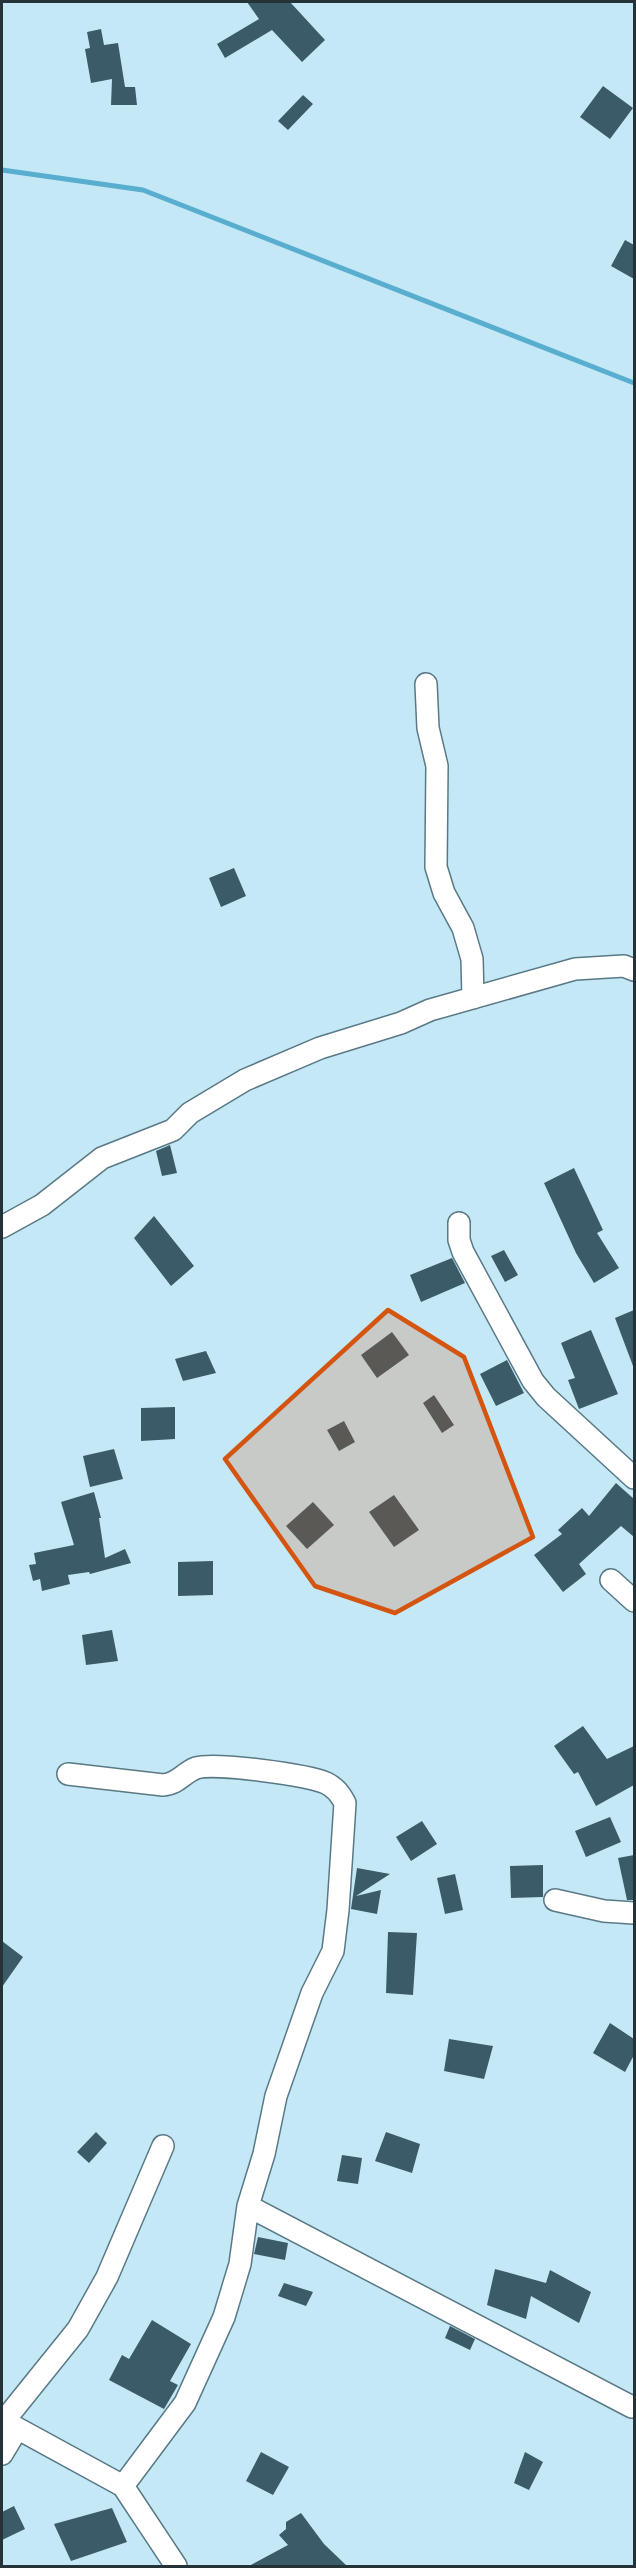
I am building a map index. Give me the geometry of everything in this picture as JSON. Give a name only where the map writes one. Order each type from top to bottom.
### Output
[{"type":"street","points":[[426,684],[428,728],[437,766],[436,867],[444,893],[463,928],[472,959],[473,998]]},
{"type":"street","points":[[2,1227],[42,1205],[102,1158],[173,1130],[190,1113],[245,1080],[320,1048],[401,1023],[430,1010],[575,969],[624,966],[634,970]]},
{"type":"street","points":[[459,1223],[459,1240],[463,1252],[533,1381],[546,1397],[634,1478]]},
{"type":"street","points":[[611,1580],[634,1601]]},
{"type":"street","points":[[68,1774],[164,1785],[177,1782],[186,1773],[202,1767],[301,1775],[327,1784],[338,1791],[345,1803],[333,1952],[312,1993],[276,2096],[264,2154],[248,2206],[240,2264],[224,2317],[185,2403],[123,2486]]},
{"type":"street","points":[[555,1900],[604,1911],[634,1913]]},
{"type":"street","points":[[2,2454],[7,2424],[78,2329],[106,2277],[163,2146]]},
{"type":"street","points":[[248,2206],[634,2407]]},
{"type":"street","points":[[7,2424],[123,2486],[176,2566]]},
{"type":"highlighted area","points":[[388,1310],[464,1357],[533,1537],[395,1613],[315,1586],[225,1459]]},
{"type":"building","points":[[247,2],[290,2],[325,40],[302,62],[272,30],[225,58],[217,44],[259,19]]},
{"type":"building","points":[[101,29],[104,45],[118,43],[125,87],[135,87],[137,105],[111,105],[112,79],[91,83],[85,49],[90,48],[87,32]]},
{"type":"building","points":[[603,86],[633,108],[610,139],[580,117]]},
{"type":"building","points":[[303,95],[313,104],[288,130],[278,121]]},
{"type":"building","points":[[625,240],[634,245],[634,279],[611,266]]},
{"type":"building","points":[[234,868],[246,896],[221,907],[209,878]]},
{"type":"building","points":[[170,1145],[177,1173],[162,1176],[156,1151]]},
{"type":"building","points":[[574,1168],[603,1230],[597,1233],[619,1268],[594,1283],[576,1253],[544,1183]]},
{"type":"building","points":[[154,1216],[194,1266],[171,1286],[134,1238]]},
{"type":"building","points":[[504,1250],[518,1275],[505,1282],[491,1256]]},
{"type":"building","points":[[452,1258],[465,1283],[421,1302],[410,1275]]},
{"type":"building","points":[[634,1310],[634,1366],[633,1366],[615,1318]]},
{"type":"building","points":[[591,1330],[618,1394],[579,1409],[568,1380],[575,1378],[561,1343]]},
{"type":"building","points":[[392,1332],[409,1355],[377,1378],[361,1355]]},
{"type":"building","points":[[206,1351],[216,1373],[183,1381],[175,1359]]},
{"type":"building","points":[[507,1360],[524,1393],[496,1406],[480,1374]]},
{"type":"building","points":[[434,1395],[454,1425],[442,1433],[423,1403]]},
{"type":"building","points":[[175,1407],[175,1439],[141,1441],[141,1408]]},
{"type":"building","points":[[344,1421],[355,1442],[339,1451],[327,1430]]},
{"type":"building","points":[[114,1449],[123,1479],[90,1487],[83,1456]]},
{"type":"building","points":[[616,1483],[634,1499],[634,1537],[621,1526],[579,1564],[586,1574],[563,1592],[534,1555],[562,1534],[558,1530],[582,1508],[589,1516]]},
{"type":"building","points":[[94,1492],[101,1518],[99,1518],[105,1558],[125,1549],[131,1563],[90,1574],[89,1572],[68,1575],[70,1584],[42,1591],[40,1579],[33,1581],[29,1565],[36,1564],[34,1553],[74,1545],[61,1502]]},
{"type":"building","points":[[394,1495],[419,1530],[394,1547],[369,1512]]},
{"type":"building","points":[[313,1502],[334,1525],[307,1549],[286,1526]]},
{"type":"building","points":[[213,1561],[213,1595],[178,1596],[178,1562]]},
{"type":"building","points":[[112,1630],[118,1661],[86,1665],[82,1635]]},
{"type":"building","points":[[583,1726],[607,1759],[634,1746],[634,1785],[596,1806],[578,1772],[574,1774],[554,1746]]},
{"type":"building","points":[[610,1817],[621,1842],[586,1857],[575,1831]]},
{"type":"building","points":[[422,1821],[437,1844],[411,1861],[396,1837]]},
{"type":"building","points":[[634,1855],[634,1900],[627,1900],[618,1858]]},
{"type":"building","points":[[543,1865],[543,1897],[511,1898],[510,1866]]},
{"type":"building","points":[[357,1868],[390,1874],[356,1896],[381,1890],[377,1914],[351,1909]]},
{"type":"building","points":[[455,1874],[463,1910],[445,1914],[437,1878]]},
{"type":"building","points":[[388,1932],[417,1933],[413,1995],[386,1993]]},
{"type":"building","points":[[2,1941],[23,1957],[2,1987]]},
{"type":"building","points":[[610,2023],[634,2039],[634,2055],[625,2072],[593,2053]]},
{"type":"building","points":[[449,2039],[493,2046],[484,2079],[444,2071]]},
{"type":"building","points":[[96,2132],[107,2143],[89,2163],[77,2152]]},
{"type":"building","points":[[386,2132],[420,2144],[412,2173],[375,2161]]},
{"type":"building","points":[[342,2155],[362,2158],[358,2184],[337,2181]]},
{"type":"building","points":[[258,2237],[288,2243],[285,2260],[254,2254]]},
{"type":"building","points":[[495,2269],[546,2283],[550,2270],[591,2292],[579,2323],[531,2296],[526,2319],[487,2305]]},
{"type":"building","points":[[284,2283],[313,2292],[306,2306],[278,2296]]},
{"type":"building","points":[[152,2320],[191,2344],[170,2381],[178,2385],[164,2409],[109,2380],[122,2355],[129,2359]]},
{"type":"building","points":[[450,2326],[475,2339],[470,2350],[445,2338]]},
{"type":"building","points":[[261,2452],[289,2467],[273,2495],[246,2481]]},
{"type":"building","points":[[525,2452],[543,2462],[529,2490],[514,2483]]},
{"type":"building","points":[[14,2506],[25,2529],[2,2540],[2,2512]]},
{"type":"building","points":[[112,2508],[127,2542],[71,2561],[54,2524]]},
{"type":"building","points":[[301,2513],[324,2544],[347,2566],[249,2566],[288,2545],[279,2535],[286,2529],[286,2522]]},
{"type":"waterway","points":[[2,170],[143,190],[634,383]]}]
